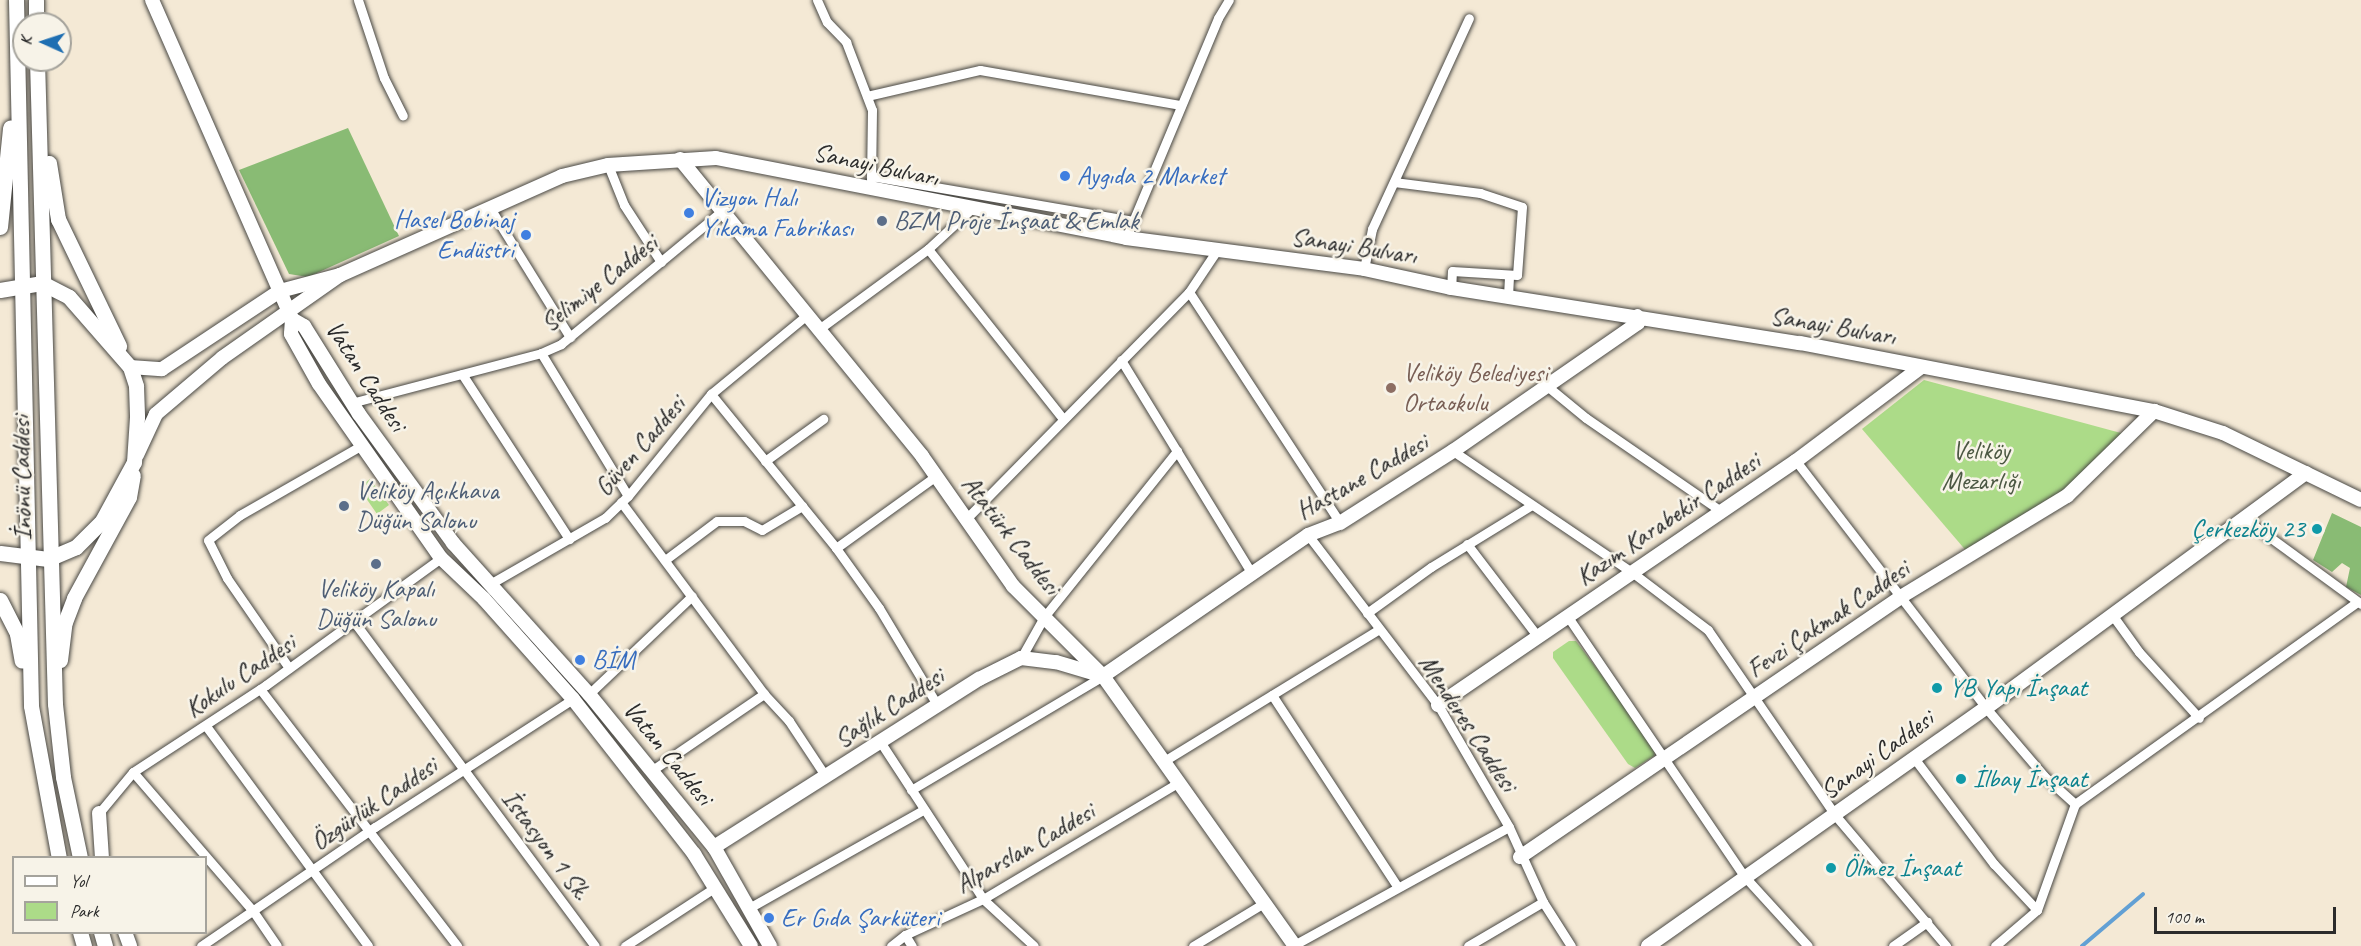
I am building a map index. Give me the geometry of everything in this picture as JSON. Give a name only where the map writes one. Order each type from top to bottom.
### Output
[{"type":"main road","points":[[1,224],[15,72]]},
{"type":"main road","points":[[17,72],[26,558],[31,706]]},
{"type":"main road","name":"İnönü Caddesi","points":[[38,72],[48,559],[55,705],[63,777],[80,856]]},
{"type":"main road","points":[[39,72],[57,219],[130,367],[136,386],[134,462],[129,498],[74,598],[65,622],[55,705]]},
{"type":"main road","points":[[0,205],[1,224]]},
{"type":"main road","points":[[0,290],[42,283],[69,297],[130,367]]},
{"type":"main road","points":[[0,553],[48,559],[76,547],[102,521],[134,462]]},
{"type":"main road","points":[[0,600],[17,634],[59,856]]},
{"type":"street","name":"Vatan Caddesi","points":[[152,0],[290,315],[291,334],[362,445],[441,558],[484,599],[573,699],[705,872],[751,946]]},
{"type":"street","points":[[358,0],[384,78],[403,116]]},
{"type":"street","points":[[817,0],[827,22],[846,42],[872,110],[871,182],[1133,221]]},
{"type":"street","points":[[1126,238],[1181,105],[1229,0]]},
{"type":"street","points":[[1364,269],[1372,230],[1469,18]]},
{"type":"street","points":[[867,96],[980,70],[1181,105]]},
{"type":"street","name":"Sanayi Bulvarı","points":[[340,275],[562,176],[608,165],[716,158],[871,182],[971,209],[1126,238],[1364,269],[1451,288],[1637,316],[2154,411],[2223,433],[2361,500]]},
{"type":"street","name":"Atatürk Caddesi","points":[[680,159],[936,476],[1013,586],[1103,676],[1294,946]]},
{"type":"street","points":[[608,165],[624,205],[661,262]]},
{"type":"street","points":[[1394,182],[1480,193],[1522,207],[1517,275],[1452,271],[1451,288]]},
{"type":"street","points":[[490,208],[570,337]]},
{"type":"street","points":[[819,329],[928,249],[971,209]]},
{"type":"street","name":"Selimiye Caddesi","points":[[351,403],[541,353],[570,337],[722,211]]},
{"type":"street","points":[[928,249],[1063,419]]},
{"type":"street","points":[[966,519],[1189,292],[1217,250]]},
{"type":"street","points":[[130,367],[162,369],[280,291],[340,275]]},
{"type":"street","points":[[134,462],[156,414],[222,358],[290,315],[340,275]]},
{"type":"street","points":[[1508,296],[1509,275]]},
{"type":"street","points":[[1189,292],[1340,523]]},
{"type":"street","name":"Vatan Caddesi","points":[[290,315],[304,326],[351,403],[453,543],[589,694],[714,847],[770,946]]},
{"type":"street","name":"Güven Caddesi","points":[[490,584],[605,518],[625,499],[711,394],[807,315]]},
{"type":"street","name":"Hastane Caddesi","points":[[1103,676],[1308,536],[1340,523],[1453,451],[1638,323],[1637,316]]},
{"type":"street","points":[[541,353],[625,499],[665,560],[764,694],[789,721],[826,777]]},
{"type":"street","points":[[1121,360],[1252,574]]},
{"type":"street","name":"Kazım Karabekir Caddesi","points":[[1438,705],[1796,461],[1921,367]]},
{"type":"street","points":[[462,374],[569,538]]},
{"type":"street","points":[[1547,386],[1586,418],[1721,511]]},
{"type":"street","points":[[711,394],[836,548],[879,608],[938,706]]},
{"type":"street","name":"Fevzi Çakmak Caddesi","points":[[1520,857],[1899,598],[2067,496],[2154,411]]},
{"type":"street","points":[[765,461],[823,419]]},
{"type":"street","points":[[289,668],[227,578],[208,540],[240,516],[362,445]]},
{"type":"street","points":[[1103,676],[1056,662],[1021,658],[1044,617],[1177,451]]},
{"type":"street","points":[[1453,451],[1530,506],[1633,573],[1708,630],[1752,699],[1835,815],[1947,946]]},
{"type":"street","points":[[1796,461],[1899,598],[1986,708],[2044,776],[2075,804]]},
{"type":"street","name":"Sanayi Caddesi","points":[[1648,946],[1986,708],[2306,473]]},
{"type":"street","points":[[836,548],[936,476]]},
{"type":"street","points":[[665,560],[717,521],[744,521],[762,530],[802,506]]},
{"type":"street","points":[[1367,613],[1467,544],[1530,506]]},
{"type":"street","points":[[1995,946],[2037,910],[2075,804],[2359,603],[2245,519]]},
{"type":"street","name":"Menderes Caddesi","points":[[1308,536],[1438,705],[1509,827],[1520,857],[1543,902],[1571,946]]},
{"type":"street","points":[[1467,544],[1538,637]]},
{"type":"street","name":"Kokulu Caddesi","points":[[99,813],[133,772],[206,726],[356,623],[441,558]]},
{"type":"street","points":[[589,694],[692,596]]},
{"type":"street","points":[[2112,616],[2139,652],[2199,718]]},
{"type":"street","points":[[1568,617],[1745,878],[1808,946]]},
{"type":"street","name":"İstasyon 1 Sk.","points":[[356,623],[595,946]]},
{"type":"street","points":[[1164,761],[1379,629]]},
{"type":"street","name":"Sağlık Caddesi","points":[[714,847],[979,679],[1021,658]]},
{"type":"street","points":[[911,790],[1103,676]]},
{"type":"street","points":[[260,689],[458,946]]},
{"type":"street","points":[[651,771],[764,694]]},
{"type":"street","points":[[1272,694],[1397,886]]},
{"type":"street","name":"Özgürlük Caddesi","points":[[201,946],[368,832],[573,699]]},
{"type":"street","points":[[206,726],[368,946]]},
{"type":"street","points":[[881,743],[983,899],[1034,946]]},
{"type":"street","points":[[1914,758],[1994,864],[2037,910]]},
{"type":"street","points":[[133,772],[206,856]]},
{"type":"street","name":"Alparslan Caddesi","points":[[891,946],[905,935],[983,899],[1179,782]]},
{"type":"street","points":[[749,908],[923,810]]},
{"type":"street","points":[[99,813],[102,856]]},
{"type":"street","points":[[1294,946],[1397,886],[1509,827]]},
{"type":"street","points":[[207,857],[253,910],[277,946]]},
{"type":"street","points":[[705,872],[723,862]]},
{"type":"street","points":[[625,946],[714,888]]},
{"type":"street","points":[[1468,946],[1543,902]]},
{"type":"street","points":[[1193,946],[1264,903]]},
{"type":"street","points":[[1893,946],[1927,922]]},
{"type":"street","points":[[905,935],[912,946]]},
{"type":"green space","points":[[348,128],[399,236],[308,277],[289,274],[239,170]]},
{"type":"green space","name":"Veliköy Mezarlığı","points":[[1924,380],[2132,436],[2066,491],[1968,553],[1862,429]]},
{"type":"green space","points":[[370,479],[389,505],[377,514],[359,488]]},
{"type":"green space","points":[[2332,513],[2361,527],[2361,595],[2346,587],[2350,568],[2342,563],[2332,572],[2313,560]]},
{"type":"green space","points":[[1569,641],[1576,641],[1656,747],[1654,756],[1635,768],[1628,764],[1553,658],[1553,652]]},
{"type":"waterway","points":[[2082,946],[2143,894]]},
{"type":"place","name":"Aygıda 2 Market","points":[[1065,176]]},
{"type":"place","name":"Vizyon Halı Yıkama Fabrikası","points":[[689,213]]},
{"type":"place","name":"BZM Proje İnşaat & Emlak","points":[[882,221]]},
{"type":"place","name":"Hasel Bobinaj Endüstri","points":[[526,235]]},
{"type":"place","name":"Veliköy Belediyesi Ortaokulu","points":[[1391,388]]},
{"type":"place","name":"Veliköy Açıkhava Düğün Salonu","points":[[344,506]]},
{"type":"place","name":"Çerkezköy 23","points":[[2317,529]]},
{"type":"place","name":"Veliköy Kapalı Düğün Salonu","points":[[376,564]]},
{"type":"place","name":"BİM","points":[[580,660]]},
{"type":"place","name":"YB Yapı İnşaat","points":[[1937,688]]},
{"type":"place","name":"İlbay İnşaat","points":[[1961,779]]},
{"type":"place","name":"Ölmez İnşaat","points":[[1831,868]]},
{"type":"place","name":"Er Gıda Şarküteri","points":[[769,918]]}]
